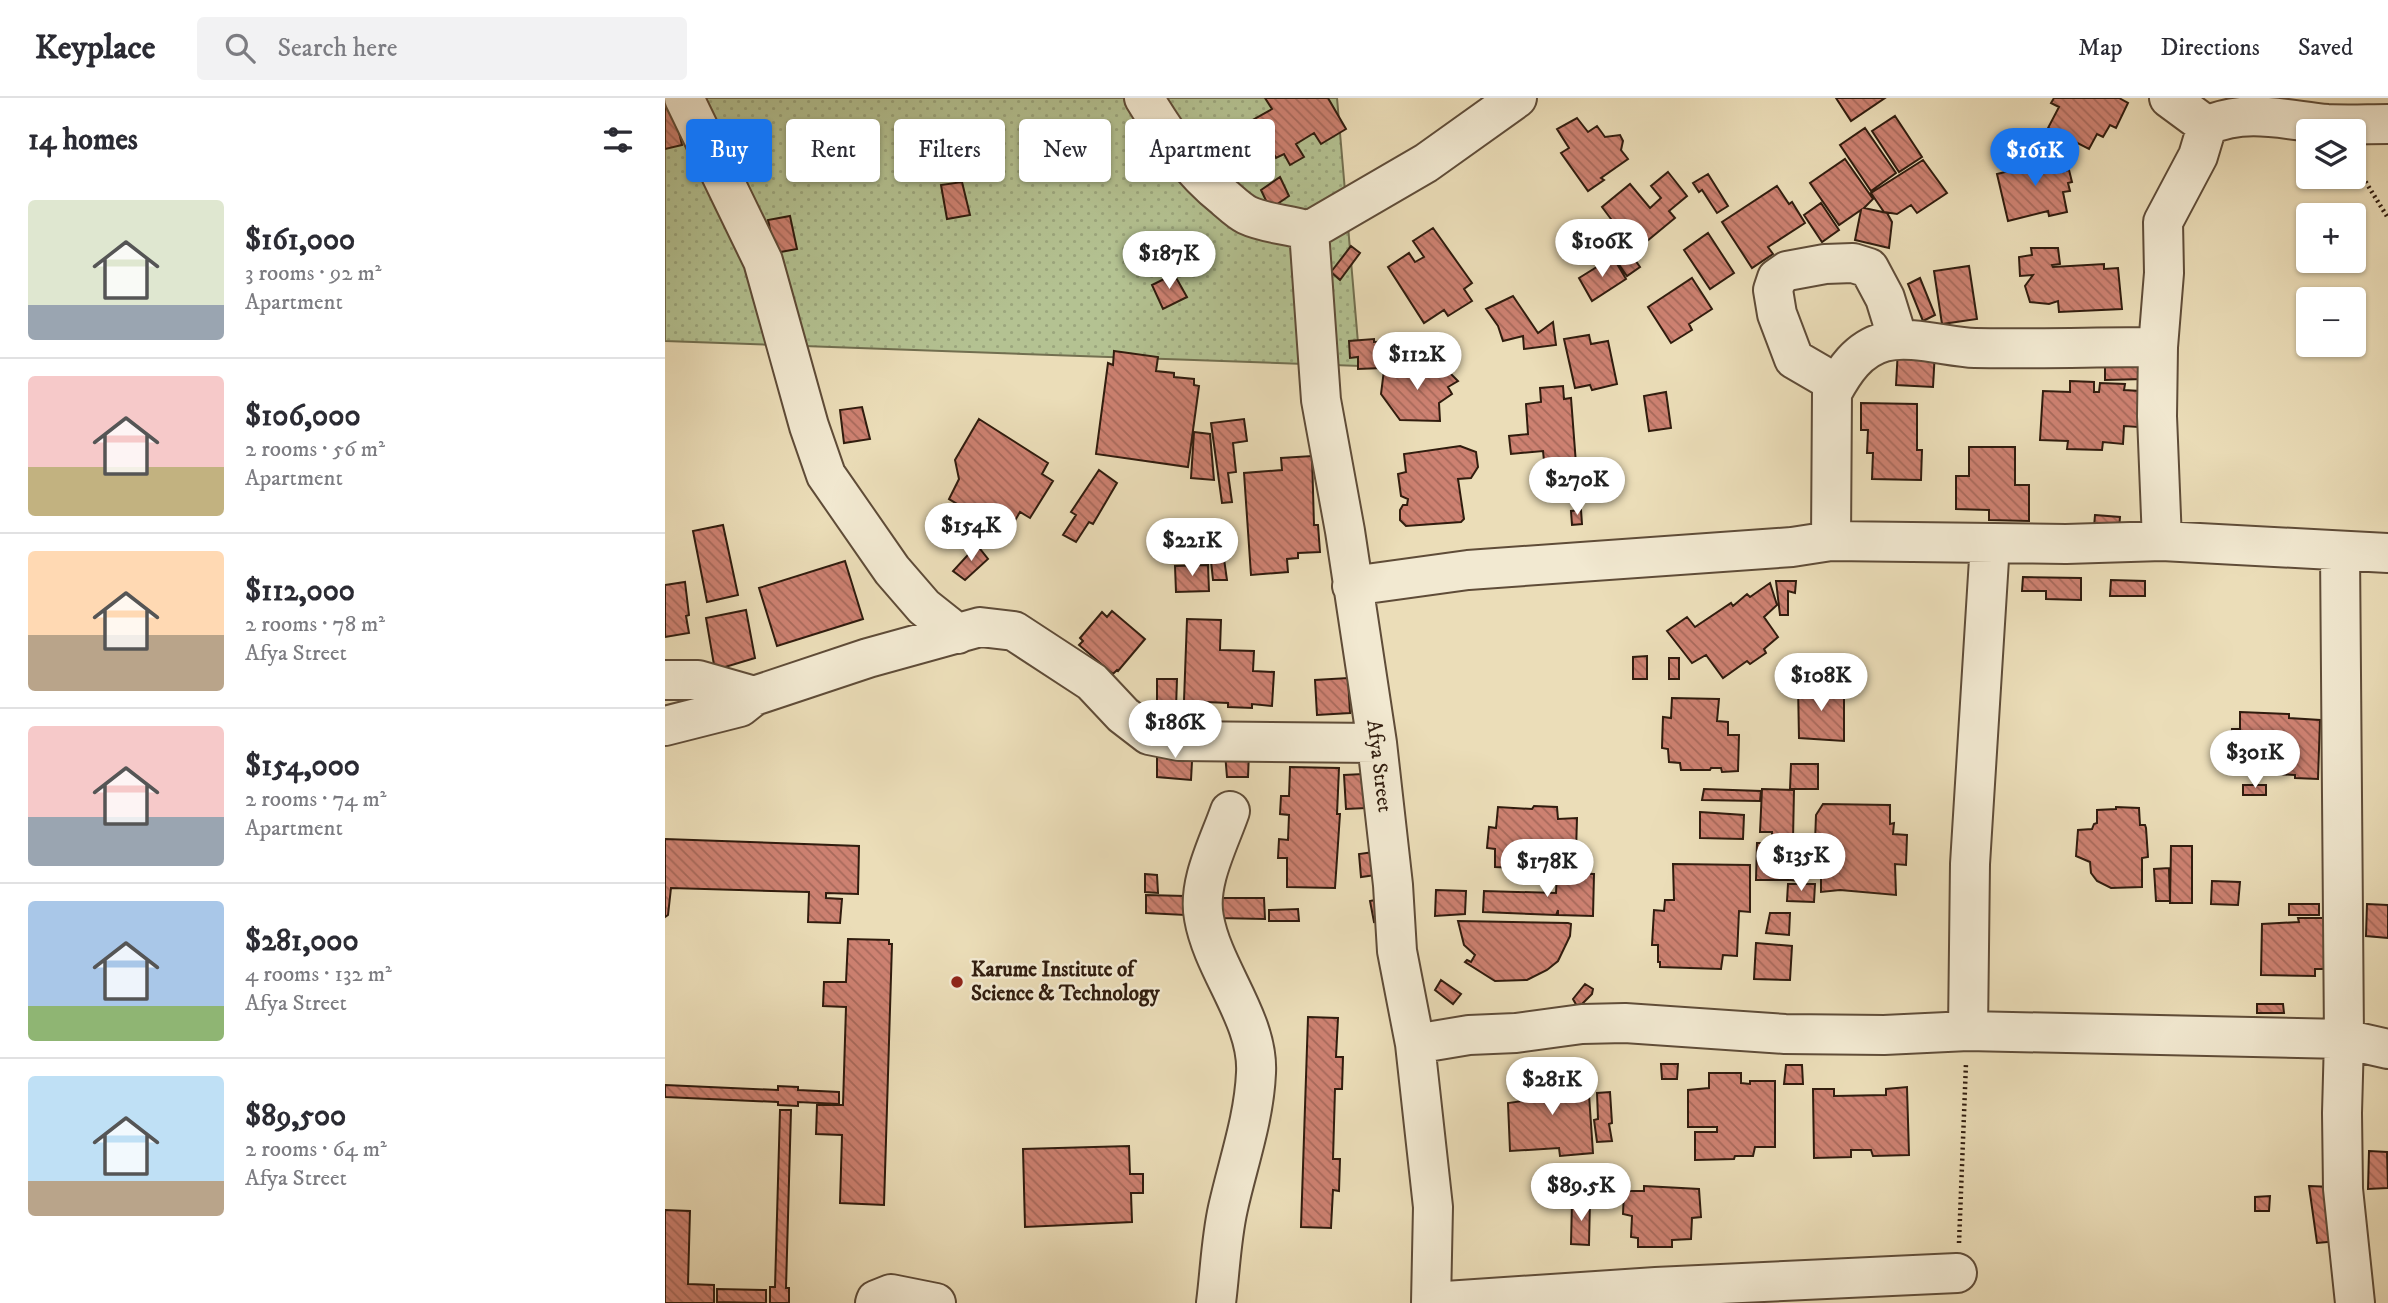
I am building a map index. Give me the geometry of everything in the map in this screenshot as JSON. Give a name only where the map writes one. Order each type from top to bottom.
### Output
[{"type":"street","points":[[684,98],[763,261],[809,426],[826,475],[892,570],[924,607],[958,634]]},
{"type":"street","points":[[1144,98],[1193,169],[1244,214],[1309,231],[1426,163],[1517,98]]},
{"type":"street","points":[[2169,98],[2207,126]]},
{"type":"street","points":[[2162,541],[2157,416],[2158,347],[2164,273],[2163,222],[2198,156],[2207,126],[2224,118],[2252,116],[2330,124],[2388,124]]},
{"type":"street","name":"Afya Street","points":[[1309,231],[1321,400],[1345,531],[1377,743],[1393,885],[1397,951],[1415,1044],[1433,1207],[1431,1302]]},
{"type":"street","points":[[1837,384],[1794,359],[1777,314],[1773,290],[1777,278],[1787,271],[1825,264],[1853,262],[1868,268],[1885,298],[1898,340]]},
{"type":"street","points":[[1831,541],[1832,393],[1859,355],[1883,342],[1898,340],[1973,348],[2158,347]]},
{"type":"street","points":[[1352,586],[1468,570],[1767,550],[1831,541],[2066,544],[2162,541],[2388,553]]},
{"type":"street","points":[[1968,1031],[1970,863],[1990,543]]},
{"type":"street","points":[[2340,552],[2343,1189],[2355,1303]]},
{"type":"street","points":[[665,726],[740,706],[754,696],[868,658],[980,627],[1014,631],[1092,682],[1123,715],[1149,734],[1179,741],[1377,743]]},
{"type":"street","points":[[665,680],[698,680],[754,696]]},
{"type":"street","points":[[1216,1303],[1227,1212],[1250,1120],[1257,1070],[1249,1030],[1224,976],[1203,917],[1205,886],[1230,811]]},
{"type":"street","points":[[1415,1044],[1469,1035],[1625,1023],[1785,1034],[1885,1035],[1968,1031],[2344,1039],[2388,1049]]},
{"type":"street","points":[[1431,1302],[1656,1287],[1957,1273]]},
{"type":"street","points":[[875,1303],[876,1300],[891,1294],[936,1303]]},
{"type":"path","points":[[2366,182],[2388,218]]},
{"type":"path","points":[[1957,1273],[1968,1031]]},
{"type":"green space","points":[[665,98],[1337,98],[1360,366],[665,341]]},
{"type":"building","points":[[665,98],[671,98],[682,145],[665,149]]},
{"type":"building","points":[[1265,98],[1328,98],[1346,129],[1321,144],[1314,133],[1296,144],[1304,157],[1290,165],[1284,154],[1275,156],[1275,119],[1254,119],[1272,109]]},
{"type":"building","points":[[1836,98],[1885,98],[1851,121]]},
{"type":"building","points":[[2054,98],[2119,98],[2128,103],[2116,128],[2110,125],[2103,137],[2097,134],[2089,149],[2048,128],[2059,107],[2051,103]]},
{"type":"building","points":[[1895,116],[1922,157],[1899,172],[1872,131]]},
{"type":"building","points":[[1577,118],[1588,132],[1597,126],[1605,137],[1620,135],[1623,141],[1621,150],[1628,159],[1588,191],[1561,153],[1569,148],[1557,129]]},
{"type":"building","points":[[1865,128],[1896,173],[1871,191],[1840,145]]},
{"type":"building","points":[[2057,154],[2061,172],[2069,170],[2072,182],[2068,183],[2070,191],[2063,192],[2067,212],[2049,216],[2048,211],[2008,221],[1997,174],[2022,168],[2021,163]]},
{"type":"building","points":[[1845,159],[1873,199],[1864,208],[1887,213],[1892,222],[1889,248],[1855,240],[1861,210],[1839,225],[1810,183]]},
{"type":"building","points":[[1923,160],[1947,193],[1917,213],[1911,205],[1897,214],[1884,212],[1871,193]]},
{"type":"building","points":[[1668,172],[1687,196],[1669,211],[1675,218],[1635,251],[1602,207],[1630,184],[1650,208],[1661,198],[1651,186]]},
{"type":"building","points":[[1708,174],[1728,206],[1717,213],[1702,190],[1699,192],[1693,183]]},
{"type":"building","points":[[1280,177],[1289,196],[1270,209],[1261,190]]},
{"type":"building","points":[[962,182],[970,215],[947,219],[941,185]]},
{"type":"building","points":[[1777,186],[1789,204],[1792,202],[1805,223],[1768,247],[1773,254],[1752,268],[1722,222]]},
{"type":"building","points":[[1821,203],[1839,230],[1822,242],[1804,215]]},
{"type":"building","points":[[790,216],[797,249],[775,253],[768,220]]},
{"type":"building","points":[[1433,228],[1472,283],[1464,289],[1472,301],[1448,316],[1444,310],[1424,323],[1388,267],[1409,253],[1415,262],[1424,257],[1413,241]]},
{"type":"building","points":[[1616,233],[1640,267],[1627,276],[1603,242]]},
{"type":"building","points":[[1708,233],[1734,273],[1710,289],[1684,250]]},
{"type":"building","points":[[1351,246],[1360,253],[1340,280],[1331,272]]},
{"type":"building","points":[[2031,248],[2058,248],[2060,264],[2052,265],[2053,267],[2104,264],[2104,269],[2118,268],[2122,309],[2059,312],[2058,301],[2049,304],[2030,302],[2025,286],[2033,275],[2020,276],[2019,257],[2032,255]]},
{"type":"building","points":[[1613,257],[1626,279],[1592,301],[1579,278]]},
{"type":"building","points":[[1969,266],[1977,319],[1942,324],[1934,271]]},
{"type":"building","points":[[1174,274],[1187,297],[1163,309],[1152,285]]},
{"type":"building","points":[[1692,278],[1712,309],[1689,324],[1692,330],[1671,343],[1648,307]]},
{"type":"building","points":[[1920,278],[1935,315],[1923,321],[1908,284]]},
{"type":"building","points":[[1513,296],[1538,333],[1553,322],[1556,345],[1524,349],[1523,336],[1503,341],[1498,326],[1486,309]]},
{"type":"building","points":[[1589,335],[1591,344],[1608,341],[1617,384],[1592,390],[1590,385],[1575,388],[1564,339]]},
{"type":"building","points":[[1374,339],[1374,342],[1394,341],[1395,357],[1381,358],[1382,368],[1358,369],[1358,357],[1350,358],[1349,341]]},
{"type":"building","points":[[1898,349],[1935,351],[1933,387],[1896,385]]},
{"type":"building","points":[[1114,351],[1158,357],[1156,371],[1174,373],[1174,377],[1194,379],[1194,385],[1199,386],[1188,467],[1096,454],[1108,363],[1113,365]]},
{"type":"building","points":[[2105,356],[2145,368],[2144,379],[2105,380]]},
{"type":"building","points":[[1439,368],[1440,371],[1445,368],[1458,381],[1448,387],[1452,394],[1439,403],[1440,421],[1400,420],[1381,394],[1384,370]]},
{"type":"building","points":[[2070,381],[2094,382],[2094,392],[2099,392],[2100,383],[2125,384],[2124,390],[2140,391],[2138,427],[2124,426],[2123,444],[2103,442],[2102,450],[2067,449],[2068,441],[2040,440],[2043,391],[2070,392]]},
{"type":"building","points":[[1563,386],[1564,399],[1571,398],[1577,477],[1546,480],[1543,451],[1511,454],[1509,436],[1528,434],[1526,404],[1541,402],[1540,388]]},
{"type":"building","points":[[1666,392],[1671,428],[1649,431],[1644,396]]},
{"type":"building","points":[[1861,403],[1917,404],[1917,450],[1922,450],[1921,480],[1872,479],[1873,453],[1867,453],[1868,430],[1861,430]]},
{"type":"building","points":[[862,407],[870,439],[844,443],[840,410]]},
{"type":"building","points":[[979,419],[1048,463],[1042,474],[1053,481],[1030,518],[1020,512],[1007,534],[949,499],[959,479],[955,460]]},
{"type":"building","points":[[1244,419],[1247,441],[1233,443],[1236,472],[1228,473],[1232,502],[1222,503],[1211,423]]},
{"type":"building","points":[[1194,432],[1210,434],[1214,480],[1191,478]]},
{"type":"building","points":[[1460,446],[1476,452],[1478,467],[1471,478],[1458,479],[1464,519],[1461,522],[1406,526],[1400,520],[1400,510],[1403,505],[1407,505],[1408,499],[1401,496],[1398,474],[1406,472],[1404,454]]},
{"type":"building","points":[[1969,447],[2015,447],[2015,485],[2029,485],[2029,521],[1989,520],[1989,510],[1956,509],[1956,476],[1969,476]]},
{"type":"building","points":[[1312,456],[1314,525],[1318,525],[1320,552],[1298,553],[1298,558],[1287,559],[1288,572],[1251,575],[1244,473],[1282,470],[1281,458]]},
{"type":"building","points":[[1099,470],[1117,483],[1093,524],[1089,522],[1076,542],[1063,535],[1076,515],[1071,512]]},
{"type":"building","points":[[1581,510],[1582,524],[1572,525],[1571,511]]},
{"type":"building","points":[[2095,515],[2120,517],[2119,528],[2094,527]]},
{"type":"building","points":[[723,525],[738,595],[707,602],[693,531]]},
{"type":"building","points":[[977,545],[988,559],[965,580],[953,571]]},
{"type":"building","points":[[1224,559],[1227,580],[1213,580],[1211,561]]},
{"type":"building","points":[[845,561],[863,619],[777,646],[759,588]]},
{"type":"building","points":[[1208,565],[1209,591],[1176,592],[1175,566]]},
{"type":"building","points":[[2023,577],[2081,578],[2081,600],[2046,599],[2046,591],[2022,591]]},
{"type":"building","points":[[2111,580],[2145,581],[2145,596],[2110,596]]},
{"type":"building","points":[[1776,581],[1796,581],[1795,593],[1788,591],[1788,615],[1780,615]]},
{"type":"building","points":[[685,582],[689,633],[665,637],[665,585]]},
{"type":"building","points":[[1770,583],[1777,605],[1764,617],[1778,637],[1764,649],[1766,653],[1750,664],[1747,661],[1723,678],[1706,655],[1692,663],[1667,631],[1687,617],[1695,627],[1731,603],[1733,606],[1747,594],[1750,597]]},
{"type":"building","points":[[746,610],[755,658],[725,667],[725,673],[714,665],[706,618]]},
{"type":"building","points":[[1112,611],[1145,639],[1113,674],[1079,645],[1083,641],[1080,638],[1102,612],[1107,617]]},
{"type":"building","points":[[1187,619],[1221,620],[1220,650],[1254,651],[1253,671],[1274,672],[1272,706],[1252,704],[1252,708],[1228,707],[1228,703],[1184,701]]},
{"type":"building","points":[[1647,656],[1647,679],[1633,679],[1633,657]]},
{"type":"building","points":[[1669,658],[1679,658],[1679,679],[1669,679]]},
{"type":"building","points":[[1348,678],[1350,713],[1317,715],[1315,680]]},
{"type":"building","points":[[1157,679],[1177,679],[1176,709],[1157,708]]},
{"type":"building","points":[[1798,685],[1831,686],[1831,689],[1844,690],[1844,741],[1799,738]]},
{"type":"building","points":[[1672,698],[1719,699],[1717,721],[1728,722],[1728,735],[1739,735],[1738,771],[1722,772],[1721,768],[1681,770],[1680,763],[1669,762],[1668,749],[1662,748],[1663,717],[1671,718]]},
{"type":"building","points":[[2240,712],[2289,714],[2289,718],[2320,720],[2318,779],[2276,774],[2276,770],[2234,768],[2234,754],[2230,754],[2232,729],[2240,729]]},
{"type":"building","points":[[1157,741],[1193,743],[1191,780],[1157,777]]},
{"type":"building","points":[[1249,752],[1248,777],[1227,777],[1225,753]]},
{"type":"building","points":[[1791,764],[1818,764],[1818,789],[1790,789]]},
{"type":"building","points":[[1290,767],[1339,768],[1337,814],[1340,814],[1335,888],[1287,887],[1287,858],[1278,858],[1279,839],[1288,840],[1289,815],[1280,814],[1281,796],[1289,796]]},
{"type":"building","points":[[1363,774],[1366,808],[1346,809],[1344,775]]},
{"type":"building","points":[[2243,785],[2266,785],[2266,795],[2243,795]]},
{"type":"building","points":[[1704,789],[1761,791],[1760,801],[1702,800]]},
{"type":"building","points":[[1762,789],[1794,790],[1793,840],[1772,840],[1772,832],[1760,832]]},
{"type":"building","points":[[1823,804],[1890,805],[1890,824],[1894,823],[1893,834],[1907,835],[1906,865],[1895,864],[1896,895],[1840,890],[1821,892],[1821,847],[1815,842],[1816,815]]},
{"type":"building","points":[[1534,806],[1557,807],[1558,819],[1577,818],[1576,852],[1558,851],[1557,870],[1495,867],[1495,849],[1487,848],[1489,827],[1496,828],[1498,807],[1532,809]]},
{"type":"building","points":[[2139,808],[2140,825],[2145,825],[2146,828],[2148,857],[2142,858],[2142,887],[2111,888],[2097,881],[2091,873],[2090,862],[2076,856],[2078,830],[2092,829],[2097,823],[2097,810]]},
{"type":"building","points":[[1700,812],[1744,815],[1743,839],[1700,838]]},
{"type":"building","points":[[665,839],[859,846],[858,894],[826,893],[826,898],[842,899],[840,923],[808,922],[809,892],[671,888],[668,915],[665,917]]},
{"type":"building","points":[[1757,843],[1790,843],[1788,880],[1756,880]]},
{"type":"building","points":[[2171,846],[2192,846],[2192,903],[2170,903]]},
{"type":"building","points":[[1374,852],[1376,875],[1361,877],[1359,854]]},
{"type":"building","points":[[1673,864],[1750,865],[1750,912],[1739,911],[1737,956],[1723,955],[1721,969],[1660,967],[1658,945],[1652,945],[1654,910],[1664,911],[1665,900],[1674,900]]},
{"type":"building","points":[[2169,868],[2170,901],[2156,901],[2154,869]]},
{"type":"building","points":[[1799,872],[1799,881],[1790,880],[1793,873]]},
{"type":"building","points":[[1557,873],[1594,874],[1593,916],[1558,915],[1558,910],[1556,915],[1483,912],[1484,891],[1556,893]]},
{"type":"building","points":[[1145,874],[1157,875],[1158,893],[1145,892]]},
{"type":"building","points":[[2212,881],[2240,882],[2238,905],[2211,904]]},
{"type":"building","points":[[1788,884],[1815,884],[1814,902],[1787,901]]},
{"type":"building","points":[[1436,890],[1466,891],[1465,914],[1435,916]]},
{"type":"building","points":[[1146,895],[1185,896],[1185,915],[1146,913]]},
{"type":"building","points":[[1217,898],[1264,898],[1265,919],[1218,918]]},
{"type":"building","points":[[1380,899],[1383,920],[1374,922],[1370,901]]},
{"type":"building","points":[[2289,904],[2319,904],[2319,915],[2289,915]]},
{"type":"building","points":[[2367,904],[2388,905],[2388,938],[2366,936]]},
{"type":"building","points":[[1298,909],[1299,921],[1269,921],[1269,910]]},
{"type":"building","points":[[1770,913],[1790,913],[1789,935],[1766,933]]},
{"type":"building","points":[[2298,918],[2324,918],[2324,969],[2315,969],[2315,976],[2261,975],[2262,924],[2299,922]]},
{"type":"building","points":[[1458,921],[1571,924],[1570,936],[1558,961],[1547,970],[1527,980],[1495,981],[1465,962],[1471,962],[1475,955],[1464,945]]},
{"type":"building","points":[[848,939],[889,940],[889,944],[892,944],[884,1205],[840,1203],[842,1135],[816,1134],[817,1105],[843,1105],[846,1007],[823,1006],[824,982],[846,982]]},
{"type":"building","points":[[1756,943],[1792,946],[1790,980],[1754,979]]},
{"type":"building","points":[[1441,980],[1461,994],[1453,1004],[1435,990]]},
{"type":"building","points":[[1585,984],[1593,989],[1592,994],[1578,1008],[1573,999]]},
{"type":"building","points":[[2257,1004],[2283,1004],[2284,1013],[2257,1013]]},
{"type":"building","points":[[1308,1017],[1338,1018],[1336,1057],[1343,1057],[1342,1089],[1335,1089],[1333,1159],[1340,1159],[1339,1191],[1333,1190],[1331,1228],[1301,1227]]},
{"type":"building","points":[[1661,1064],[1678,1064],[1677,1079],[1662,1079]]},
{"type":"building","points":[[1786,1065],[1802,1065],[1803,1084],[1784,1084]]},
{"type":"building","points":[[1709,1073],[1741,1073],[1741,1083],[1775,1081],[1775,1147],[1755,1147],[1753,1156],[1695,1160],[1695,1132],[1717,1132],[1717,1127],[1688,1127],[1688,1090],[1709,1088]]},
{"type":"building","points":[[1549,1076],[1550,1083],[1588,1080],[1593,1153],[1560,1156],[1559,1148],[1510,1151],[1508,1103],[1523,1101],[1522,1077]]},
{"type":"building","points":[[665,1085],[778,1090],[778,1086],[798,1087],[798,1090],[839,1092],[839,1104],[798,1102],[798,1106],[778,1105],[778,1102],[665,1097]]},
{"type":"building","points":[[1907,1087],[1909,1155],[1873,1156],[1871,1150],[1851,1150],[1851,1157],[1814,1158],[1813,1089],[1834,1089],[1834,1096],[1886,1095],[1886,1089]]},
{"type":"building","points":[[1610,1092],[1612,1123],[1609,1124],[1612,1141],[1597,1142],[1594,1120],[1598,1119],[1597,1093]]},
{"type":"building","points":[[780,1110],[791,1110],[786,1288],[789,1288],[789,1303],[770,1303],[770,1287],[775,1287]]},
{"type":"building","points":[[1129,1146],[1130,1174],[1143,1174],[1143,1193],[1131,1193],[1132,1222],[1025,1227],[1023,1149]]},
{"type":"building","points":[[2369,1151],[2387,1152],[2388,1188],[2368,1189]]},
{"type":"building","points":[[1644,1186],[1699,1189],[1701,1217],[1692,1218],[1691,1239],[1672,1240],[1672,1247],[1638,1247],[1638,1238],[1631,1237],[1632,1216],[1623,1214],[1624,1191],[1644,1191]]},
{"type":"building","points":[[2309,1186],[2333,1187],[2338,1241],[2317,1243]]},
{"type":"building","points":[[2270,1196],[2269,1211],[2255,1211],[2255,1197]]},
{"type":"building","points":[[1590,1200],[1589,1245],[1571,1244],[1572,1201]]},
{"type":"building","points":[[665,1210],[690,1211],[688,1284],[714,1285],[714,1303],[665,1303]]},
{"type":"building","points":[[717,1289],[766,1290],[766,1303],[717,1302]]},
{"type":"place","name":"Karume Institute of Science & Technology","points":[[957,982]]}]
